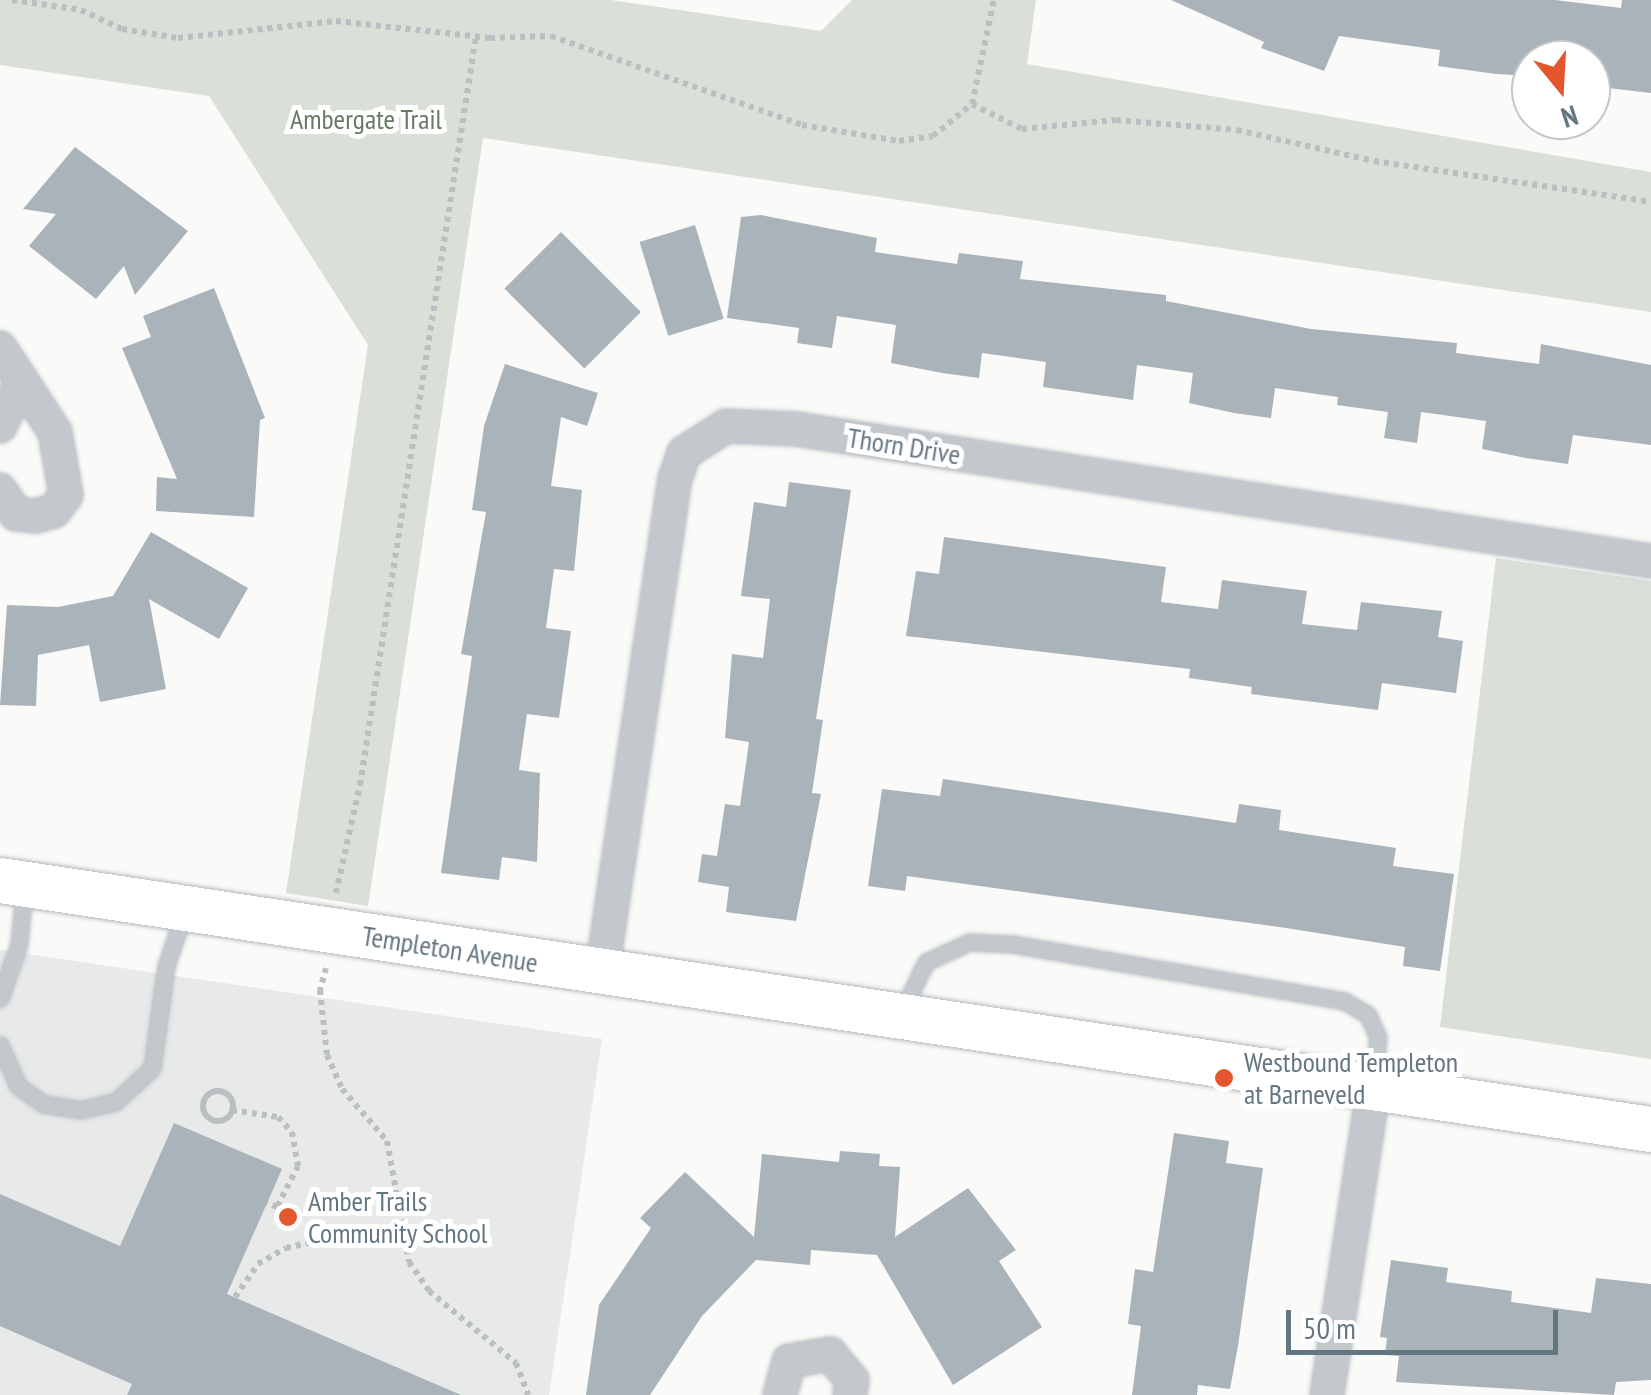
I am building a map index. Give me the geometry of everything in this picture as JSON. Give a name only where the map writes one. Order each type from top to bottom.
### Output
[{"type":"street","points":[[0,348],[55,432],[66,495],[54,512],[36,516],[16,514],[0,490]]},
{"type":"street","points":[[0,426],[22,381]]},
{"type":"street","name":"Thorn Drive","points":[[602,972],[675,479],[684,453],[726,426],[796,429],[1651,561]]},
{"type":"street","name":"Templeton Avenue","points":[[12,882],[1373,1090],[1651,1128]]},
{"type":"street","points":[[1327,1395],[1373,1090]]},
{"type":"street","points":[[780,1395],[789,1361],[830,1354],[852,1380],[850,1395]]},
{"type":"lane","points":[[0,998],[18,944],[12,882]]},
{"type":"lane","points":[[0,1045],[18,1086],[44,1104],[80,1110],[115,1102],[152,1068],[166,966],[186,908]]},
{"type":"lane","points":[[900,1017],[926,962],[969,942],[1225,976],[1344,1001],[1368,1015],[1378,1037],[1373,1090]]},
{"type":"path","points":[[12,0],[81,10],[122,29],[178,38],[336,20],[476,36],[551,36],[707,94],[858,138],[933,136],[972,104],[994,0]]},
{"type":"path","points":[[476,36],[360,785],[336,872],[337,932],[320,990],[327,1055],[342,1089],[387,1141],[398,1180],[400,1230],[418,1278],[516,1363],[528,1395]]},
{"type":"path","points":[[972,104],[1022,129],[1116,120],[1237,130],[1392,164],[1651,202]]},
{"type":"path","points":[[221,1090],[232,1110],[226,1119],[212,1120],[202,1104],[221,1090]]},
{"type":"path","points":[[232,1110],[278,1117],[292,1132],[298,1166],[277,1207],[267,1203]]},
{"type":"path","points":[[234,1297],[258,1264],[286,1248],[354,1232],[400,1230]]},
{"type":"shaded area","name":"Amber Trails Community School","points":[[0,950],[602,1039],[549,1395],[0,1395]]},
{"type":"green space","name":"Ambergate Trail","points":[[0,0],[611,0],[821,31],[852,0],[1036,0],[1027,64],[1651,172],[1651,312],[483,138],[368,906],[286,893],[368,345],[209,96],[0,65]]},
{"type":"green space","points":[[1496,558],[1651,581],[1651,1059],[1440,1027]]},
{"type":"building","points":[[1171,0],[1555,0],[1621,8],[1622,0],[1651,0],[1651,93],[1611,88],[1611,40],[1511,40],[1511,75],[1438,66],[1440,50],[1339,36],[1324,71],[1261,48],[1264,42]]},
{"type":"building","points":[[75,147],[188,231],[135,295],[124,266],[96,299],[29,246],[56,214],[23,209]]},
{"type":"building","points":[[761,215],[877,238],[875,252],[957,264],[959,253],[1023,261],[1020,279],[1166,295],[1166,301],[1311,329],[1457,343],[1456,353],[1539,364],[1541,344],[1651,365],[1651,445],[1573,435],[1568,464],[1526,458],[1482,449],[1486,421],[1421,412],[1417,443],[1384,438],[1388,412],[1337,405],[1338,397],[1275,388],[1271,418],[1234,413],[1189,403],[1193,373],[1137,365],[1133,400],[1043,387],[1046,362],[982,353],[979,378],[942,373],[891,363],[896,325],[837,316],[832,348],[797,343],[799,328],[727,318],[741,217]]},
{"type":"building","points":[[695,225],[724,319],[668,336],[640,242]]},
{"type":"building","points":[[561,232],[641,312],[584,368],[504,289]]},
{"type":"building","points":[[214,288],[265,418],[260,420],[254,517],[156,511],[157,477],[177,479],[122,348],[151,337],[143,316]]},
{"type":"building","points":[[505,364],[598,393],[587,426],[561,417],[551,486],[582,490],[574,571],[554,569],[546,628],[571,631],[559,718],[527,714],[519,770],[540,773],[537,862],[502,857],[499,880],[441,873],[472,656],[461,654],[486,512],[472,510],[484,426]]},
{"type":"building","points":[[789,482],[851,490],[816,719],[823,720],[812,793],[821,794],[796,921],[726,912],[729,887],[698,882],[702,854],[717,856],[725,804],[740,806],[749,742],[725,738],[732,654],[763,658],[770,599],[741,596],[754,502],[786,507]]},
{"type":"building","points":[[151,532],[248,588],[219,639],[149,599],[166,689],[100,702],[89,645],[38,655],[36,706],[0,705],[7,605],[58,607],[113,596]]},
{"type":"building","points":[[944,537],[1166,567],[1161,602],[1218,609],[1222,580],[1307,591],[1302,624],[1357,630],[1361,602],[1442,611],[1438,637],[1463,641],[1456,693],[1382,683],[1378,710],[1251,694],[1252,687],[1189,678],[1190,669],[906,636],[916,571],[939,574]]},
{"type":"building","points":[[943,779],[1236,823],[1239,804],[1281,810],[1279,830],[1396,848],[1393,866],[1454,874],[1440,971],[1403,966],[1405,947],[1286,928],[907,876],[905,891],[868,886],[882,789],[940,796]]},
{"type":"building","points":[[174,1123],[282,1169],[227,1294],[461,1395],[127,1395],[132,1384],[0,1326],[0,1194],[120,1246]]},
{"type":"building","points":[[1174,1133],[1229,1141],[1226,1163],[1263,1168],[1238,1346],[1230,1389],[1198,1385],[1197,1395],[1132,1395],[1141,1326],[1128,1324],[1135,1269],[1153,1272]]},
{"type":"building","points":[[840,1151],[880,1154],[879,1166],[900,1167],[895,1237],[968,1188],[1016,1250],[999,1261],[1042,1327],[953,1385],[877,1255],[811,1250],[810,1265],[756,1260],[702,1316],[650,1395],[586,1395],[599,1305],[651,1228],[640,1218],[685,1172],[754,1237],[762,1154],[839,1162]]},
{"type":"building","points":[[1391,1260],[1448,1268],[1446,1282],[1512,1291],[1511,1302],[1591,1313],[1596,1278],[1651,1284],[1651,1380],[1616,1382],[1614,1395],[1396,1382],[1399,1356],[1385,1355],[1387,1338],[1380,1337]]},
{"type":"place","name":"Westbound Templeton at Barneveld","points":[[1224,1078]]},
{"type":"place","name":"Amber Trails Community School","points":[[288,1217]]}]
